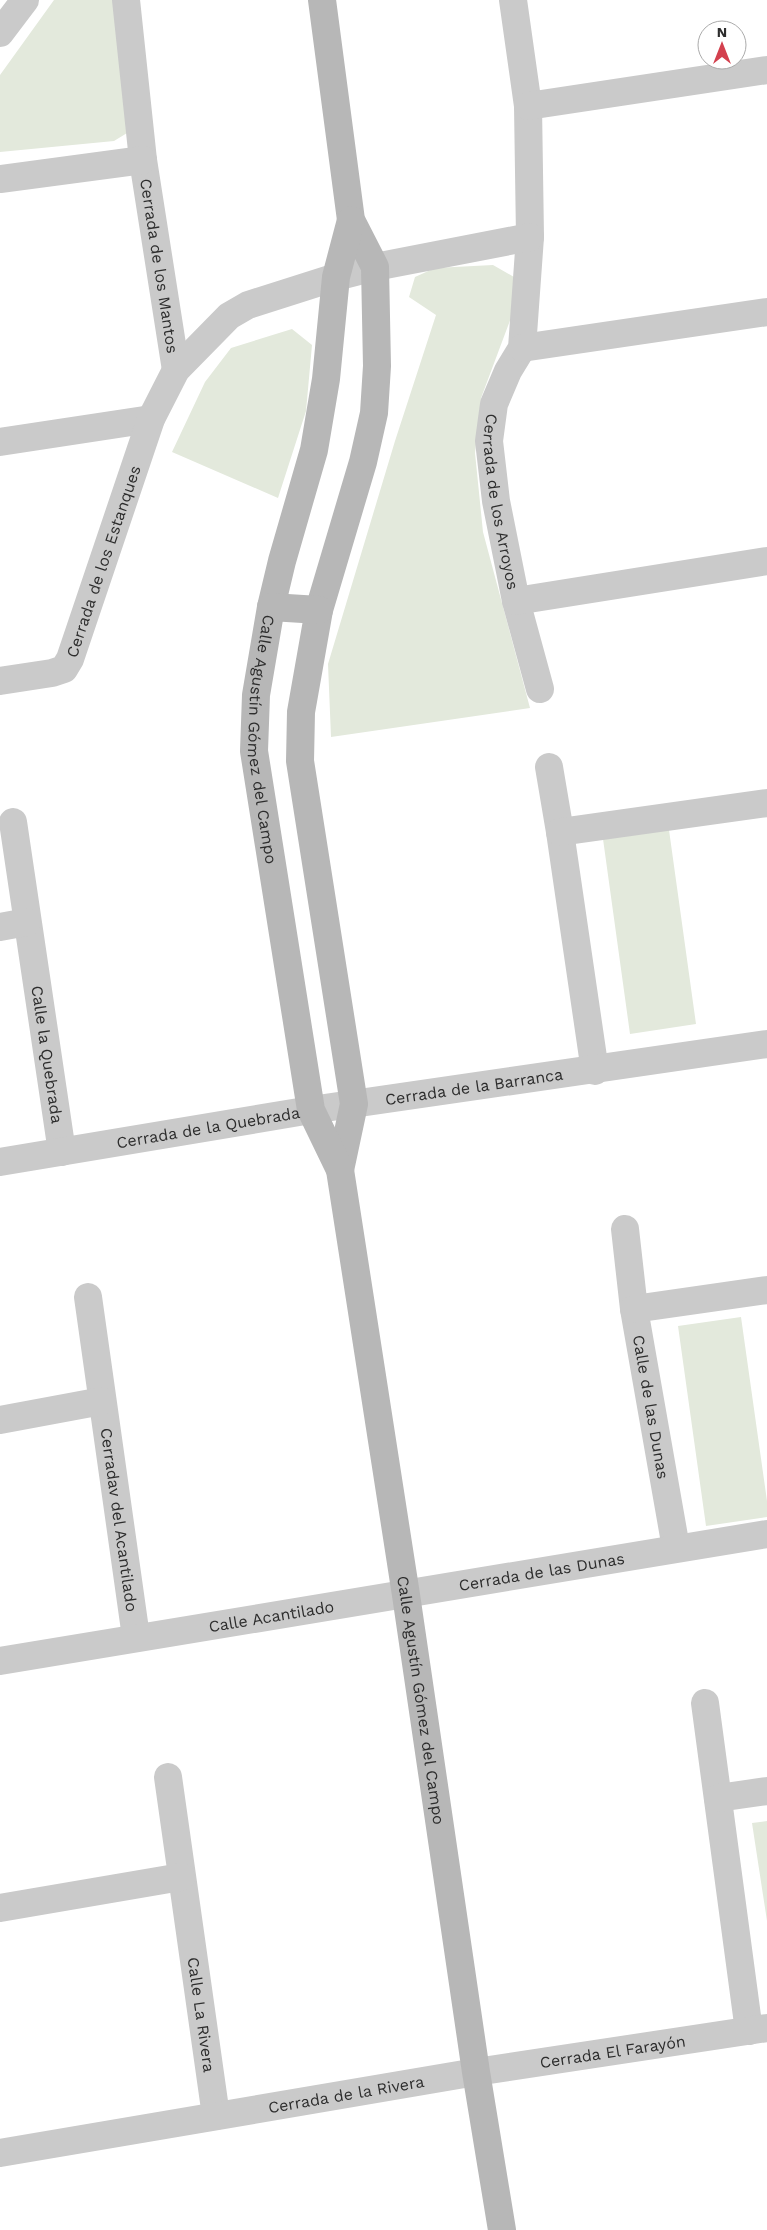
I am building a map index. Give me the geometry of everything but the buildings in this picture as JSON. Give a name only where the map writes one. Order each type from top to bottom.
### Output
[{"type":"street","points":[[0,33],[25,0]]},
{"type":"street","name":"Cerrada de los Mantos","points":[[126,0],[143,160],[176,370]]},
{"type":"street","name":"Calle Agustín Gómez del Campo","points":[[322,0],[351,220],[375,267],[377,366],[374,413],[363,462],[319,610],[301,712],[300,761],[354,1104],[340,1170]]},
{"type":"street","name":"Cerrada de los Arroyos","points":[[513,0],[528,106],[530,237],[522,348],[508,371],[494,404],[489,442],[496,501],[516,601],[540,689]]},
{"type":"street","points":[[528,106],[767,70]]},
{"type":"street","name":"Cerrada de los Mantos","points":[[0,178],[143,160]]},
{"type":"street","name":"Calle Agustín Gómez del Campo","points":[[351,220],[336,277],[326,379],[319,424],[271,607],[256,695],[254,751],[311,1110],[340,1170],[406,1595],[476,2072],[502,2230]]},
{"type":"street","name":"Cerrada de los Estanques","points":[[0,681],[52,673],[64,668],[70,659],[151,419],[176,370],[229,316],[248,304],[336,277],[375,267],[530,237]]},
{"type":"street","points":[[522,348],[767,312]]},
{"type":"street","points":[[0,442],[151,419]]},
{"type":"street","name":"Cerrada de los Arroyos","points":[[516,601],[767,561]]},
{"type":"street","points":[[271,607],[319,610]]},
{"type":"street","points":[[549,767],[595,1070]]},
{"type":"street","points":[[560,832],[767,803]]},
{"type":"street","points":[[0,927],[27,922],[13,822]]},
{"type":"street","name":"Calle la Quebrada","points":[[27,922],[62,1152]]},
{"type":"street","name":"Cerrada de la Barranca","points":[[354,1104],[767,1044]]},
{"type":"street","name":"Cerrada de la Quebrada","points":[[62,1152],[354,1104]]},
{"type":"street","points":[[0,1162],[62,1152]]},
{"type":"street","points":[[625,1229],[634,1309],[767,1290]]},
{"type":"street","name":"Cerradav del Acantilado","points":[[88,1297],[136,1637]]},
{"type":"street","name":"Calle de las Dunas","points":[[634,1309],[676,1548]]},
{"type":"street","points":[[0,1420],[102,1401]]},
{"type":"street","points":[[676,1548],[767,1534]]},
{"type":"street","name":"Cerrada de las Dunas","points":[[406,1595],[676,1548]]},
{"type":"street","name":"Calle Acantilado","points":[[0,1661],[136,1637],[406,1595]]},
{"type":"street","name":"Cerrada El Farayón","points":[[476,2072],[758,2030],[718,1798],[705,1702]]},
{"type":"street","points":[[0,1908],[181,1877],[168,1777]]},
{"type":"street","points":[[718,1798],[767,1791]]},
{"type":"street","name":"Calle La Rivera","points":[[181,1877],[216,2116]]},
{"type":"street","name":"Cerrada de la Rivera","points":[[216,2116],[476,2072]]},
{"type":"street","points":[[0,2153],[216,2116]]},
{"type":"shaded area","points":[[54,0],[116,0],[132,130],[114,141],[0,152],[0,75]]},
{"type":"shaded area","points":[[493,265],[514,277],[518,299],[481,398],[475,453],[483,532],[530,708],[331,737],[328,664],[395,441],[436,315],[409,297],[415,277],[435,268]]},
{"type":"shaded area","points":[[292,329],[312,345],[306,411],[278,498],[172,452],[205,382],[231,348]]},
{"type":"shaded area","points":[[669,830],[696,1024],[630,1034],[603,839]]},
{"type":"shaded area","points":[[741,1317],[767,1501],[767,1517],[706,1526],[678,1326]]},
{"type":"shaded area","points":[[767,1821],[767,1921],[752,1823]]}]
